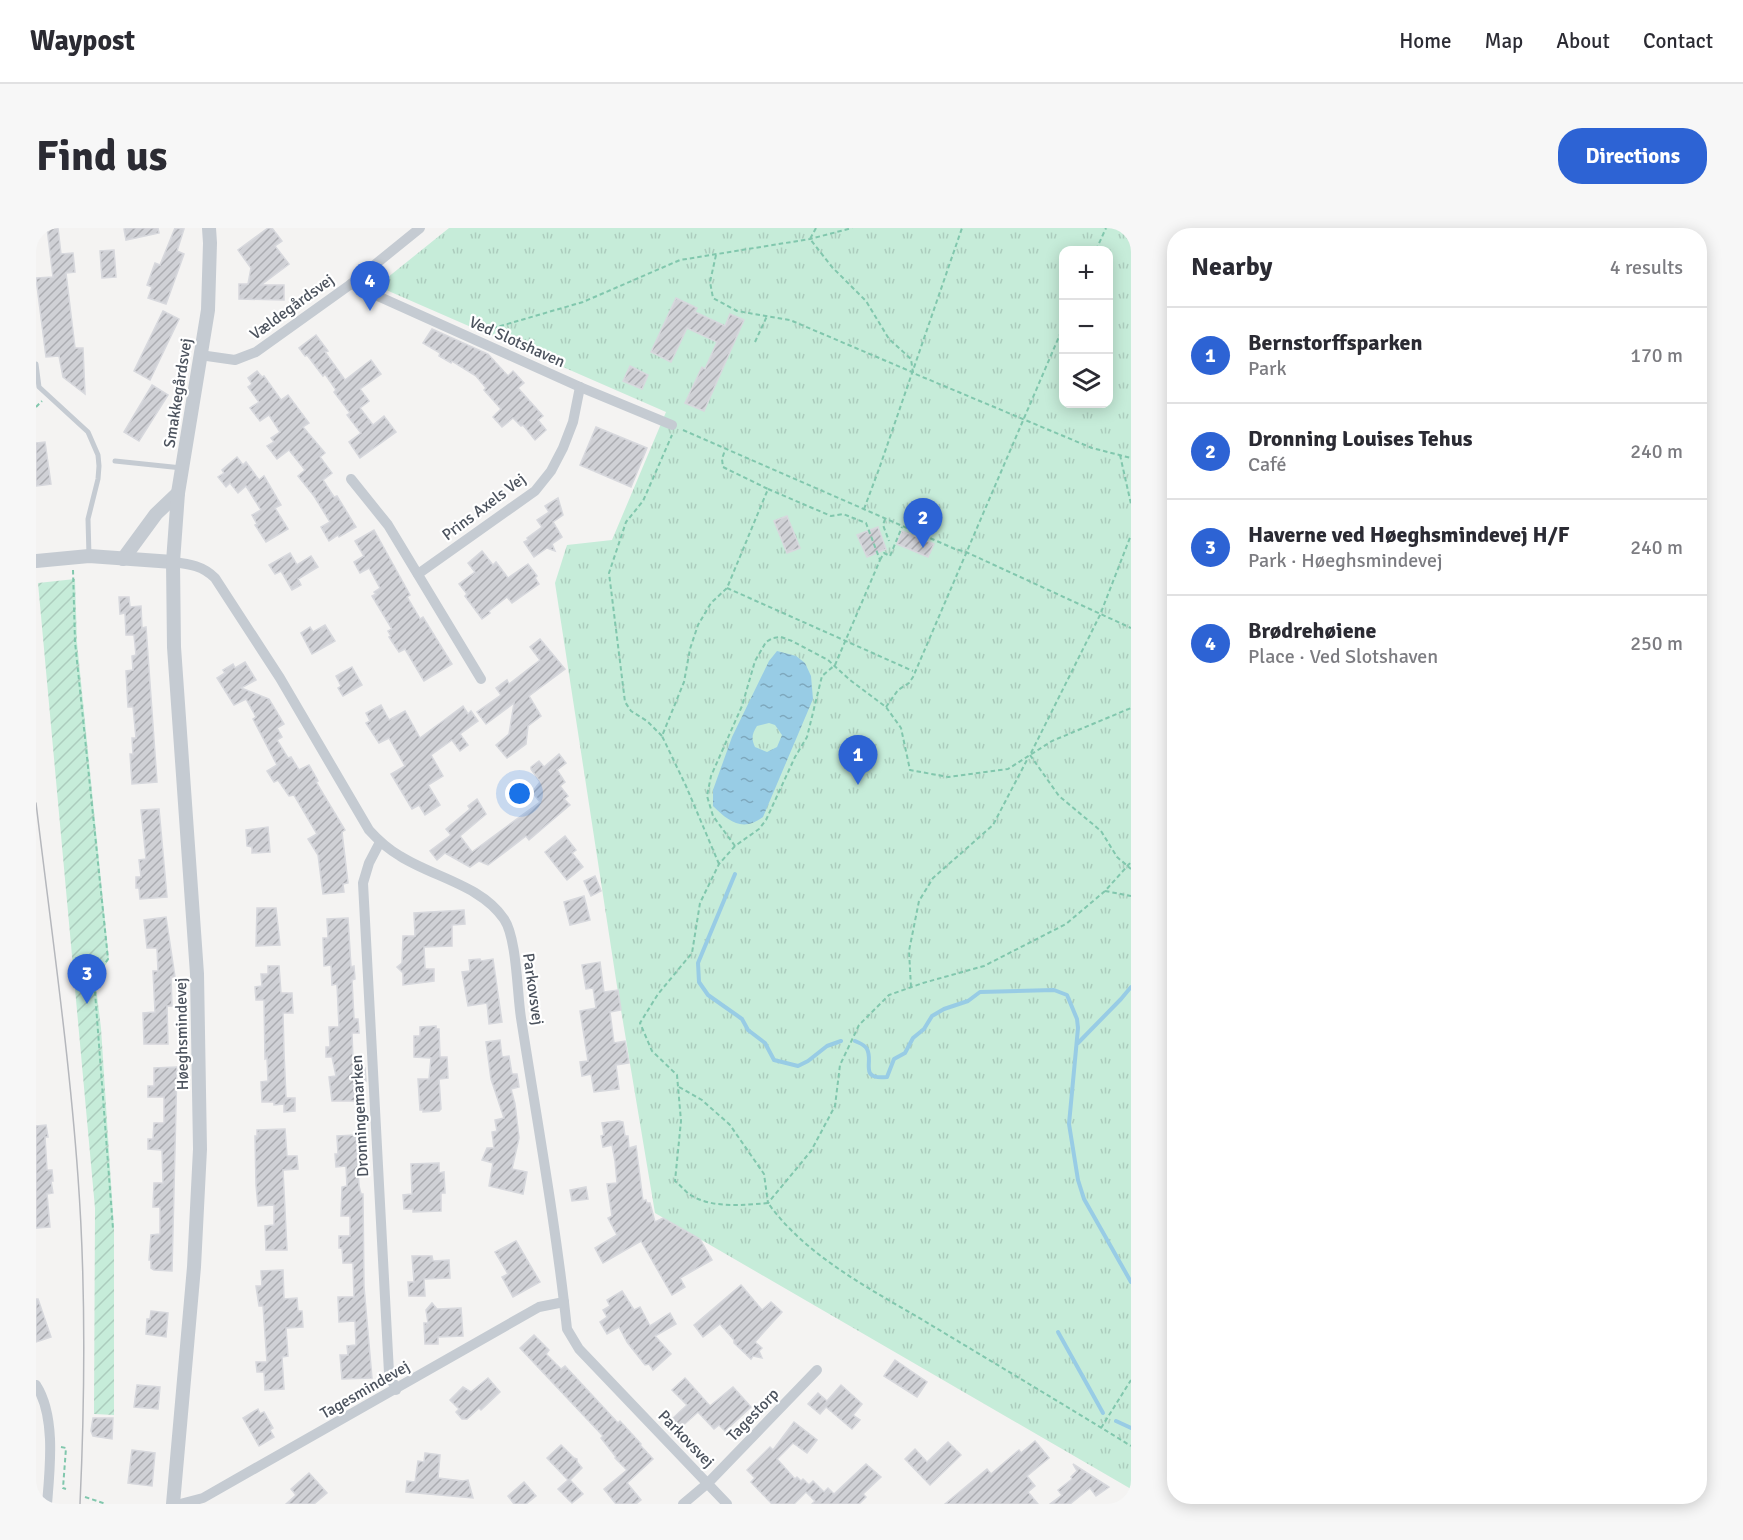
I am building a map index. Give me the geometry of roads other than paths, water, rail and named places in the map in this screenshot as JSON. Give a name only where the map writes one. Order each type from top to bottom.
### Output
[{"type":"street","name":"Smakkegårdsvej","points":[[173,562],[178,493],[208,310],[209,228]]},
{"type":"street","name":"Vældegårdsvej","points":[[200,356],[235,360],[256,352],[351,284],[420,228]]},
{"type":"street","name":"Ved Slotshaven","points":[[351,284],[580,387],[672,425]]},
{"type":"street","name":"Prins Axels Vej","points":[[418,574],[535,491],[551,471],[563,448],[573,422],[580,387]]},
{"type":"street","points":[[351,479],[388,525],[481,680]]},
{"type":"street","points":[[123,559],[156,514],[178,493]]},
{"type":"street","points":[[36,561],[89,556],[173,562]]},
{"type":"street","name":"Parkovsvej","points":[[173,562],[208,570],[215,578],[267,658],[369,830],[380,842],[400,856],[473,892],[493,907],[504,920],[509,930],[546,1164],[567,1329],[579,1349],[727,1504]]},
{"type":"street","name":"Høeghsmindevej","points":[[173,562],[174,647],[197,974],[200,1120],[194,1267],[173,1504]]},
{"type":"street","name":"Dronningemarken","points":[[380,842],[369,863],[363,883],[389,1373],[396,1390]]},
{"type":"street","name":"Tagesmindevej","points":[[180,1504],[203,1498],[539,1307],[564,1302]]},
{"type":"street","name":"Tagestorp","points":[[684,1504],[708,1483],[817,1370]]},
{"type":"street","points":[[36,1385],[43,1396],[48,1419],[47,1504]]},
{"type":"lane","points":[[36,364],[39,387],[88,432],[98,455],[98,479],[88,519],[89,556]]},
{"type":"lane","points":[[115,461],[182,468]]},
{"type":"water","points":[[777,651],[796,656],[805,663],[811,676],[813,699],[763,817],[749,824],[737,823],[725,817],[713,806],[713,790],[732,737],[769,661]],"holes":[[[769,723],[775,725],[782,735],[777,747],[767,752],[755,747],[753,736],[757,726]]]},
{"type":"waterway","points":[[735,874],[698,963],[699,982],[708,995],[742,1019],[748,1030],[765,1043],[774,1060],[798,1066],[827,1046],[841,1041]]},
{"type":"waterway","points":[[1078,1043],[1131,987]]},
{"type":"waterway","points":[[855,1041],[867,1049],[870,1073],[873,1076],[887,1077],[894,1059],[905,1053],[913,1038],[924,1029],[932,1016],[944,1009],[968,1001],[980,992],[1054,990],[1067,995],[1077,1019],[1078,1028],[1069,1124],[1078,1180],[1084,1199],[1131,1282]]},
{"type":"waterway","points":[[1058,1332],[1103,1413]]},
{"type":"waterway","points":[[1116,1421],[1131,1428]]},
{"type":"tram line","points":[[36,803],[70,1083],[81,1218],[84,1340],[80,1504]]},
{"type":"place","name":"Brødrehøiene","points":[[370,311]]},
{"type":"place","name":"Dronning Louises Tehus","points":[[923,548]]},
{"type":"place","name":"Bernstorffsparken","points":[[858,785]]},
{"type":"place","name":"Haverne ved Høeghsmindevej H/F","points":[[87,1004]]}]
